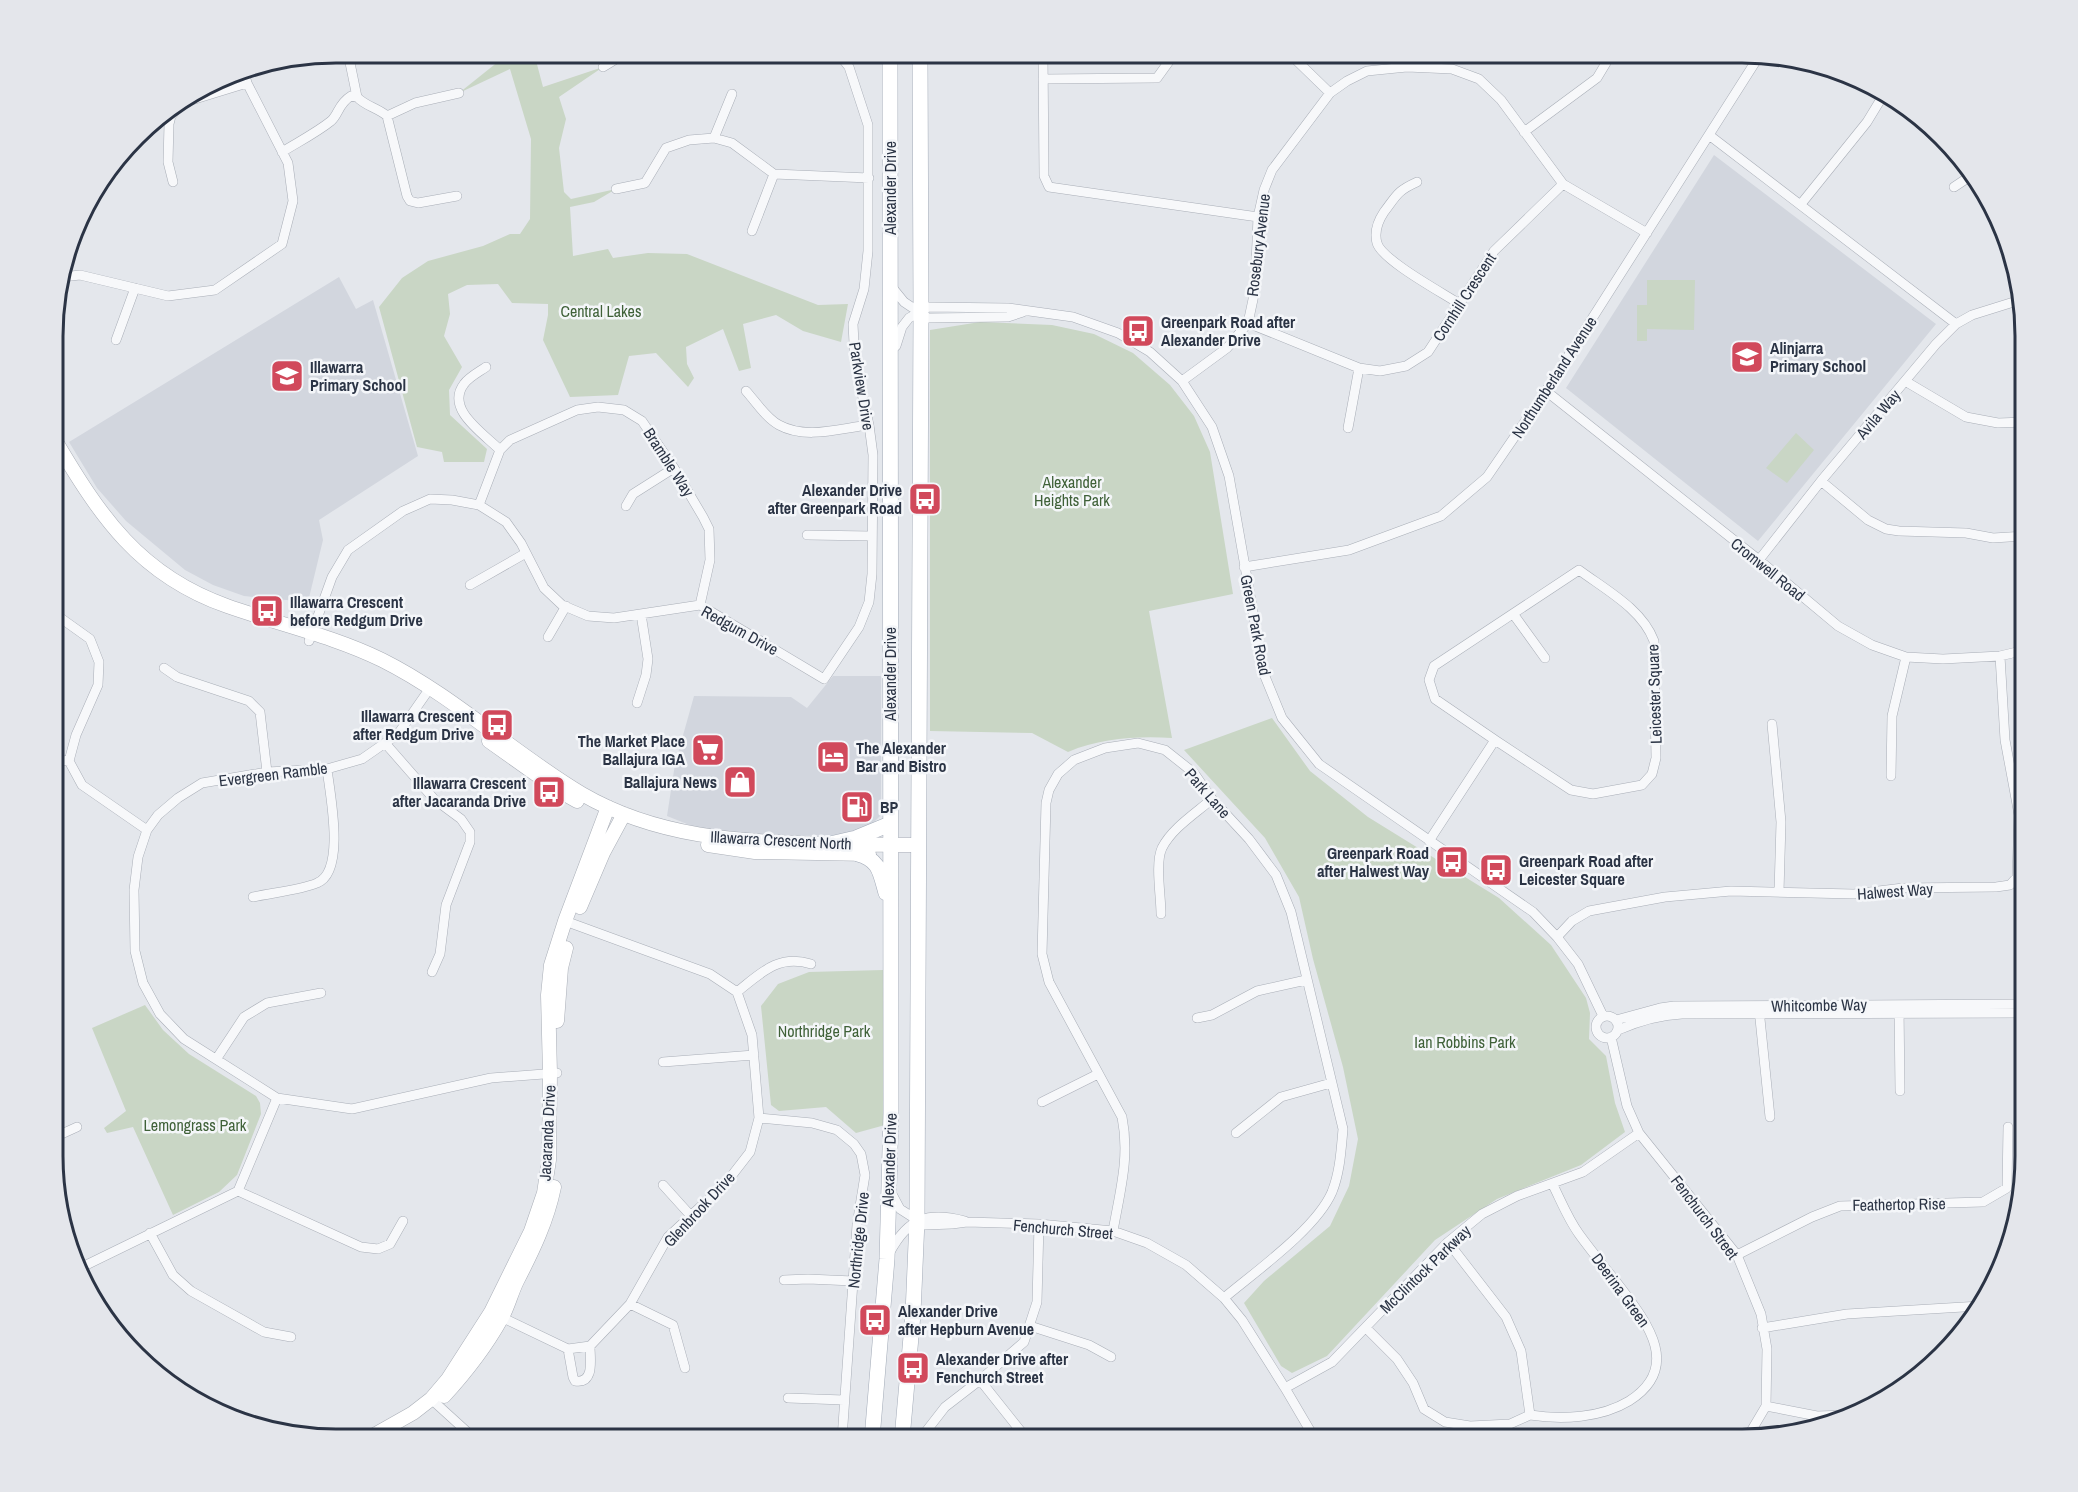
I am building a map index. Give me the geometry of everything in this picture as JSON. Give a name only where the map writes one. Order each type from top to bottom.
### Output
[{"type":"main road","name":"Alexander Drive","points":[[873,1429],[886,1259],[891,1113],[890,63]]},
{"type":"main road","name":"Alexander Drive","points":[[902,1429],[913,1314],[917,1220],[920,63]]},
{"type":"main road","name":"Illawarra Crescent North","points":[[63,453],[86,492],[113,529],[136,552],[189,590],[311,637],[428,691],[561,792],[658,835],[731,849],[783,853],[858,854],[918,849]]},
{"type":"main road","name":"Illawarra Crescent North","points":[[63,465],[89,508],[111,535],[142,566],[186,594],[212,606],[311,637]]},
{"type":"main road","name":"Jacaranda Drive","points":[[569,923],[606,811]]},
{"type":"main road","name":"Illawarra Crescent North","points":[[622,818],[693,835],[772,843],[830,844],[890,850]]},
{"type":"main road","name":"Jacaranda Drive","points":[[401,1429],[410,1424],[434,1402],[452,1372],[497,1315],[531,1231],[544,1193],[549,1160],[554,1073],[548,995],[551,965],[569,923],[622,818]]},
{"type":"main road","points":[[830,844],[863,836],[890,824]]},
{"type":"main road","points":[[858,854],[869,857],[877,865],[890,910]]},
{"type":"main road","name":"Jacaranda Drive","points":[[385,1429],[434,1402]]},
{"type":"main road","points":[[874,1412],[883,1420],[892,1421],[903,1415]]},
{"type":"street","points":[[350,63],[357,97],[361,102],[387,116],[410,201],[418,203],[457,196]]},
{"type":"street","points":[[603,67],[610,63]]},
{"type":"street","name":"Parkview Drive","points":[[824,679],[859,627],[869,602],[872,574],[873,455],[855,362],[853,324],[864,289],[868,251],[868,125],[846,63]]},
{"type":"street","points":[[1042,63],[1044,176],[1049,187],[1258,217]]},
{"type":"street","points":[[1043,79],[1157,78],[1168,63]]},
{"type":"street","points":[[1299,63],[1330,93]]},
{"type":"street","points":[[1407,63],[1407,67]]},
{"type":"street","points":[[1524,132],[1596,78],[1606,63]]},
{"type":"street","name":"Northumberland Avenue","points":[[1244,567],[1349,550],[1441,516],[1487,477],[1546,390],[1754,64]]},
{"type":"street","name":"Rosebury Avenue","points":[[1182,381],[1227,348],[1248,323],[1255,290],[1258,217],[1264,190],[1272,170],[1330,93],[1367,71],[1407,67],[1452,69],[1479,79],[1501,100],[1563,184],[1647,233]]},
{"type":"street","points":[[70,276],[80,275],[168,296],[215,290],[282,244],[293,201],[288,163],[246,78]]},
{"type":"street","points":[[207,96],[247,83]]},
{"type":"street","points":[[387,116],[415,103],[459,93]]},
{"type":"street","points":[[714,138],[732,94]]},
{"type":"street","points":[[282,152],[333,120],[338,108],[345,100],[351,96],[357,97]]},
{"type":"street","points":[[1801,204],[1867,122],[1880,101]]},
{"type":"street","points":[[170,119],[168,162],[173,182]]},
{"type":"street","points":[[1709,135],[1956,324]]},
{"type":"street","points":[[616,189],[645,183],[666,148],[689,140],[714,138],[732,143],[774,174],[869,178]]},
{"type":"street","points":[[752,231],[774,174]]},
{"type":"street","points":[[1954,186],[1966,179]]},
{"type":"street","points":[[1417,182],[1401,189],[1380,218],[1376,232],[1377,245],[1387,257],[1458,303]]},
{"type":"street","name":"Cornhill Crescent","points":[[1248,323],[1359,368],[1380,371],[1406,366],[1428,352],[1494,251],[1563,184]]},
{"type":"street","points":[[889,284],[904,302],[921,312]]},
{"type":"street","points":[[116,340],[135,288]]},
{"type":"street","name":"Avila Way","points":[[1759,560],[1821,481],[1938,341],[1956,324],[1972,315],[2013,302]]},
{"type":"street","name":"Green Park Road","points":[[921,312],[928,307],[1008,308],[1073,317],[1118,333],[1150,352],[1182,381],[1212,427],[1229,476],[1264,674],[1282,718],[1319,764],[1533,912],[1578,964],[1603,1016]]},
{"type":"street","points":[[889,371],[897,337],[902,327],[909,318],[921,312]]},
{"type":"street","points":[[479,505],[500,450],[461,411],[457,395],[465,382],[486,367]]},
{"type":"street","points":[[1348,428],[1359,368]]},
{"type":"street","points":[[1905,381],[1966,417],[1998,423],[2015,422]]},
{"type":"street","name":"Cromwell Road","points":[[1546,390],[1838,626],[1872,645],[1906,657],[1943,659],[2000,656],[2015,652]]},
{"type":"street","points":[[746,391],[778,425],[797,431],[812,433],[869,425]]},
{"type":"street","name":"Bramble Way","points":[[500,450],[510,441],[578,410],[598,407],[624,410],[642,421],[674,468],[709,529],[710,560],[700,605]]},
{"type":"street","points":[[626,506],[633,494],[674,468]]},
{"type":"street","points":[[1821,481],[1868,520],[1886,529],[1966,533],[1993,538],[2015,537]]},
{"type":"street","name":"Redgum Drive","points":[[311,637],[332,577],[348,550],[403,511],[430,499],[452,500],[479,505],[506,522],[526,553],[544,588],[566,606],[588,616],[614,618],[700,605],[824,679]]},
{"type":"street","points":[[807,536],[872,536]]},
{"type":"street","points":[[470,585],[526,553]]},
{"type":"street","name":"Leicester Square","points":[[1580,570],[1637,614],[1649,627],[1654,641],[1656,758],[1652,774],[1642,785],[1593,794],[1571,790],[1494,740],[1435,699],[1430,680],[1434,666],[1580,570]]},
{"type":"street","points":[[548,637],[566,606]]},
{"type":"street","points":[[637,703],[646,675],[648,659],[641,614]]},
{"type":"street","points":[[1514,615],[1545,658]]},
{"type":"street","points":[[63,620],[90,639],[99,662],[98,685],[76,735],[69,761],[82,785],[147,830]]},
{"type":"street","name":"Halwest Way","points":[[2000,656],[2005,740],[2015,794]]},
{"type":"street","points":[[1891,776],[1892,716],[1906,657]]},
{"type":"street","points":[[164,668],[177,677],[249,701],[260,712],[267,772]]},
{"type":"street","name":"Evergreen Ramble","points":[[428,691],[398,734],[362,759],[327,769],[267,772],[202,783],[164,810],[147,830],[138,857],[134,890],[135,951],[143,983],[160,1014],[184,1039],[277,1098],[352,1109],[491,1078],[554,1073]]},
{"type":"street","points":[[1772,724],[1781,822],[1779,892]]},
{"type":"street","points":[[1429,841],[1494,740]]},
{"type":"street","points":[[385,743],[435,799],[461,819],[470,832],[470,842],[446,905],[440,954],[432,972]]},
{"type":"street","name":"Park Lane","points":[[1113,1231],[1125,1162],[1126,1139],[1122,1117],[1050,982],[1042,954],[1046,803],[1058,774],[1074,760],[1105,748],[1138,743],[1166,750],[1194,773],[1212,799],[1249,839],[1276,875],[1291,912],[1343,1129],[1341,1163],[1331,1193],[1311,1224],[1224,1298]]},
{"type":"street","points":[[63,760],[69,761]]},
{"type":"street","points":[[253,897],[319,883],[328,871],[335,846],[327,769]]},
{"type":"street","points":[[1161,914],[1159,861],[1162,848],[1173,833],[1212,799]]},
{"type":"street","name":"Halwest Way","points":[[1557,937],[1572,921],[1589,911],[1665,897],[1731,891],[1854,894],[1903,888],[1996,887],[2010,885],[2015,879]]},
{"type":"street","points":[[569,923],[710,974],[736,992],[772,966],[790,961],[811,964]]},
{"type":"street","points":[[1197,1018],[1212,1015],[1257,991],[1306,980]]},
{"type":"street","name":"Glenbrook Drive","points":[[590,1346],[630,1304],[668,1237],[726,1183],[750,1152],[759,1118],[754,1055],[752,1035],[736,992]]},
{"type":"street","points":[[217,1058],[244,1017],[267,1003],[321,993]]},
{"type":"street","name":"Whitcombe Way","points":[[1611,1037],[1617,1025],[1663,1015],[1760,1010],[2015,1004]]},
{"type":"street","points":[[1899,1008],[1900,1091]]},
{"type":"street","name":"Whitcombe Way","points":[[1899,1008],[2015,1013]]},
{"type":"street","points":[[1760,1010],[1770,1117]]},
{"type":"street","points":[[1611,1037],[1600,1036],[1596,1030],[1598,1020],[1603,1016],[1612,1017],[1617,1025]]},
{"type":"street","name":"Fenchurch Street","points":[[1611,1037],[1627,1106],[1639,1133],[1737,1255],[1761,1314],[1767,1349],[1766,1406],[1753,1428]]},
{"type":"street","points":[[663,1062],[754,1055]]},
{"type":"street","points":[[1042,1102],[1098,1074]]},
{"type":"street","points":[[1236,1133],[1281,1096],[1331,1083]]},
{"type":"street","points":[[86,1265],[238,1191],[277,1098]]},
{"type":"street","name":"Northridge Drive","points":[[759,1118],[812,1123],[837,1130],[854,1143],[861,1154],[865,1175],[857,1225],[843,1429]]},
{"type":"street","points":[[63,1133],[77,1127]]},
{"type":"street","name":"Feathertop Rise","points":[[1737,1255],[1812,1217],[1840,1206],[1983,1202],[2007,1188],[2008,1127]]},
{"type":"street","name":"McClintock Parkway","points":[[1285,1388],[1332,1362],[1403,1286],[1448,1242],[1482,1214],[1517,1196],[1553,1185],[1583,1172],[1639,1133]]},
{"type":"street","points":[[663,1185],[691,1216]]},
{"type":"street","name":"Deerina Green","points":[[1530,1415],[1547,1418],[1608,1411],[1641,1393],[1657,1365],[1657,1350],[1648,1327],[1577,1232],[1553,1185]]},
{"type":"street","points":[[886,1259],[903,1230],[917,1220],[900,1209],[889,1188]]},
{"type":"street","points":[[238,1191],[361,1247],[378,1248],[390,1244],[403,1221]]},
{"type":"street","name":"Fenchurch Street","points":[[917,1220],[925,1225],[967,1222],[1039,1224],[1113,1231],[1147,1243],[1186,1265],[1224,1298],[1242,1320],[1309,1429]]},
{"type":"street","points":[[928,1429],[945,1407],[1024,1342],[1037,1302],[1039,1224]]},
{"type":"street","points":[[150,1233],[173,1275],[191,1291],[264,1332],[291,1337]]},
{"type":"street","points":[[1366,1328],[1397,1359],[1413,1383],[1424,1409],[1445,1422],[1470,1426],[1510,1424],[1530,1415],[1521,1351],[1506,1317],[1448,1242]]},
{"type":"street","points":[[784,1280],[853,1281]]},
{"type":"street","points":[[630,1304],[673,1325],[685,1368]]},
{"type":"street","points":[[1762,1328],[1847,1314],[1970,1307]]},
{"type":"street","points":[[497,1315],[568,1349],[590,1346],[590,1373],[581,1382],[575,1381],[573,1377],[568,1349]]},
{"type":"street","points":[[1030,1326],[1089,1345],[1111,1357]]},
{"type":"street","points":[[980,1380],[1020,1429]]},
{"type":"street","points":[[788,1398],[844,1400]]},
{"type":"street","points":[[434,1402],[464,1429]]},
{"type":"street","points":[[1766,1406],[1817,1416],[1828,1416]]},
{"type":"shaded area","name":"Alinjarra Primary School","points":[[1714,155],[1936,324],[1758,541],[1566,388]]},
{"type":"shaded area","name":"Illawarra Primary School","points":[[339,277],[356,309],[373,300],[418,456],[319,520],[323,540],[308,602],[244,596],[213,585],[185,570],[126,521],[97,488],[69,442]]},
{"type":"shaded area","points":[[833,676],[881,676],[881,815],[866,830],[852,834],[813,836],[732,833],[702,830],[667,816],[675,764],[694,696],[791,697],[807,708]]},
{"type":"green space","name":"Central Lakes","points":[[496,63],[537,63],[543,87],[603,67],[559,97],[566,119],[559,148],[564,192],[571,199],[616,189],[594,202],[570,207],[573,256],[608,249],[613,258],[648,253],[687,254],[818,305],[848,304],[841,342],[803,331],[776,315],[743,324],[751,368],[739,371],[723,329],[686,347],[687,364],[694,378],[688,387],[656,353],[629,356],[618,395],[570,397],[543,340],[548,304],[512,303],[498,284],[467,285],[448,294],[450,314],[444,336],[462,367],[449,390],[450,415],[487,449],[484,462],[444,462],[442,452],[417,447],[379,307],[402,278],[428,261],[483,246],[510,234],[520,234],[530,219],[531,139],[510,69],[459,93]]},
{"type":"green space","points":[[1647,280],[1695,280],[1694,330],[1647,329],[1647,341],[1637,341],[1637,305],[1647,305]]},
{"type":"green space","name":"Alexander Heights Park","points":[[980,322],[1052,325],[1094,334],[1133,353],[1170,385],[1194,416],[1210,452],[1233,594],[1149,611],[1172,738],[1119,739],[1068,752],[1032,733],[930,731],[930,330]]},
{"type":"green space","points":[[1796,433],[1814,450],[1787,483],[1766,468]]},
{"type":"green space","name":"Ian Robbins Park","points":[[1272,718],[1310,771],[1368,817],[1499,898],[1551,945],[1586,998],[1590,1013],[1589,1039],[1606,1056],[1615,1103],[1625,1132],[1581,1165],[1497,1199],[1435,1240],[1327,1356],[1292,1373],[1281,1366],[1244,1303],[1264,1281],[1330,1226],[1349,1186],[1358,1139],[1343,1067],[1313,959],[1299,897],[1265,838],[1184,750]]},
{"type":"green space","name":"Northridge Park","points":[[883,970],[885,1125],[856,1133],[826,1107],[779,1111],[771,1105],[761,1006],[778,984],[809,972]]},
{"type":"green space","name":"Lemongrass Park","points":[[145,1005],[163,1030],[189,1054],[256,1096],[260,1103],[261,1114],[237,1175],[219,1192],[173,1215],[133,1127],[107,1133],[104,1128],[126,1111],[92,1028]]},
{"type":"place","name":"Greenpark Road after Alexander Drive","points":[[1138,331]]},
{"type":"place","name":"Alinjarra Primary School","points":[[1747,357]]},
{"type":"place","name":"Illawarra Primary School","points":[[287,376]]},
{"type":"place","name":"Alexander Drive after Greenpark Road","points":[[925,499]]},
{"type":"place","name":"Illawarra Crescent before Redgum Drive","points":[[267,611]]},
{"type":"place","name":"Illawarra Crescent after Redgum Drive","points":[[497,725]]},
{"type":"place","name":"The Market Place Ballajura IGA","points":[[708,750]]},
{"type":"place","name":"The Alexander Bar and Bistro","points":[[833,757]]},
{"type":"place","name":"Ballajura News","points":[[740,782]]},
{"type":"place","name":"Illawarra Crescent after Jacaranda Drive","points":[[549,792]]},
{"type":"place","name":"BP","points":[[857,807]]},
{"type":"place","name":"Greenpark Road after Halwest Way","points":[[1452,862]]},
{"type":"place","name":"Greenpark Road after Leicester Square","points":[[1496,870]]},
{"type":"place","name":"Alexander Drive after Hepburn Avenue","points":[[875,1320]]},
{"type":"place","name":"Alexander Drive after Fenchurch Street","points":[[913,1368]]}]
